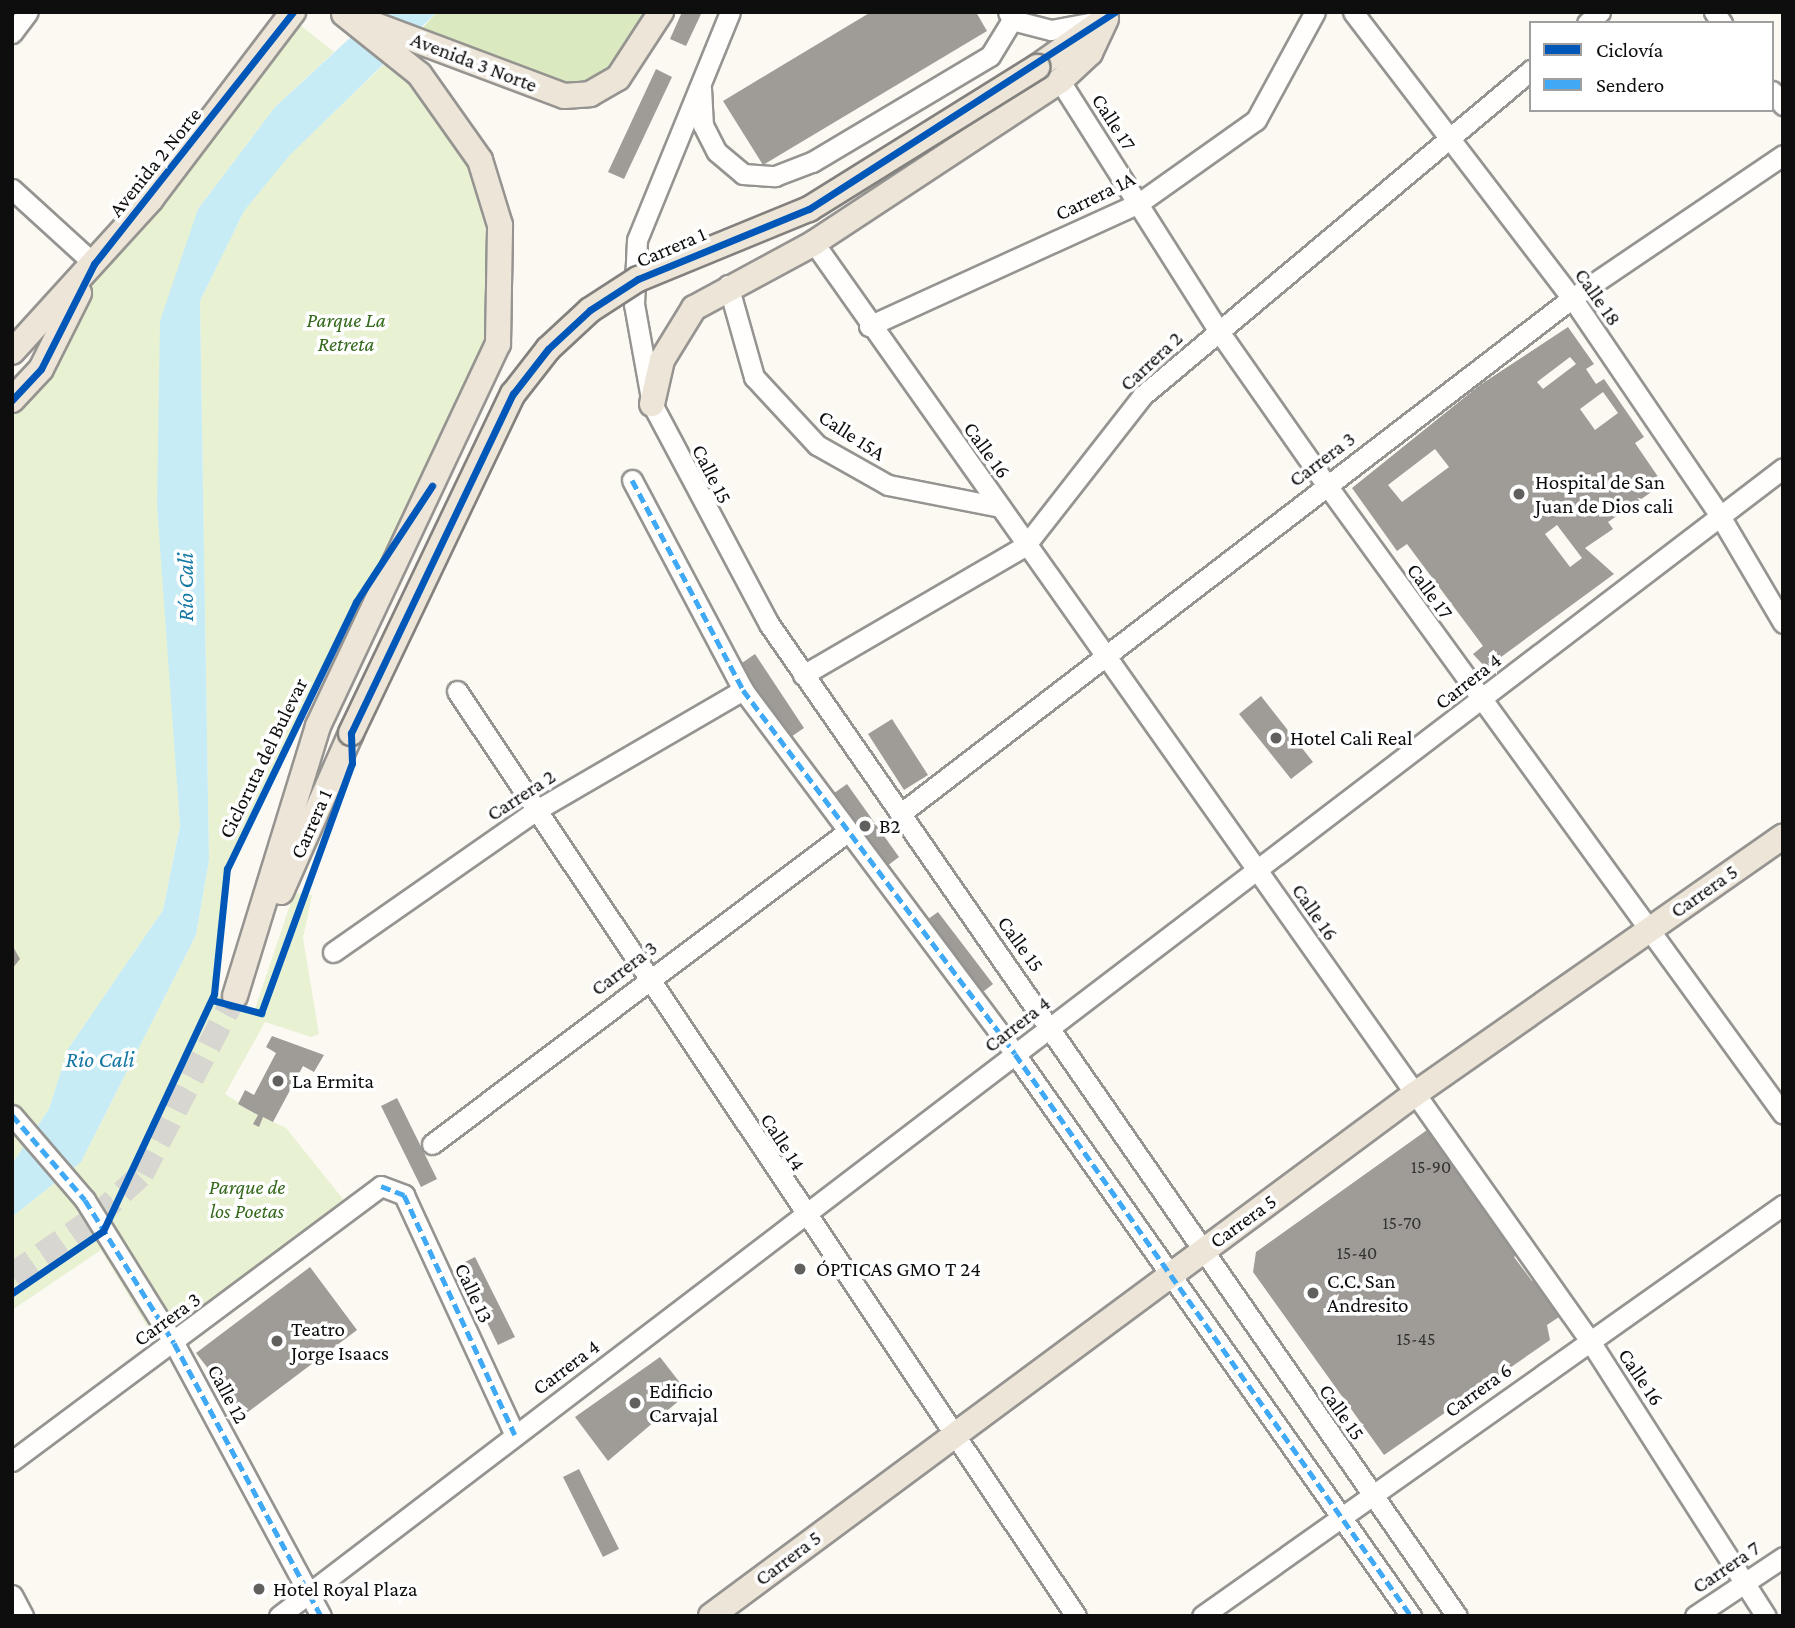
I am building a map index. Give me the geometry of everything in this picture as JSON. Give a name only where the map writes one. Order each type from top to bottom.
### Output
[{"type":"main road","name":"Avenida 2 Norte","points":[[12,352],[94,264],[293,12]]},
{"type":"main road","name":"Avenida 3 Norte","points":[[342,13],[564,96],[590,94],[618,78],[661,12]]},
{"type":"main road","name":"Carrera 1","points":[[342,13],[419,74],[464,131],[492,192],[500,225],[498,344],[318,726],[236,996],[351,733],[513,394],[548,349],[590,310],[638,279],[809,209],[1037,67],[1110,16]]},
{"type":"main road","points":[[653,404],[662,360],[694,308],[728,285],[814,243],[1060,81],[1090,52],[1110,16]]},
{"type":"main road","points":[[12,400],[41,369],[94,264]]},
{"type":"main road","name":"Carrera 5","points":[[711,1616],[1415,1094],[1783,836]]},
{"type":"street","points":[[12,33],[28,12]]},
{"type":"street","name":"Calle 15","points":[[730,12],[702,72],[642,218],[634,304],[653,404],[742,581],[803,675],[1052,1026],[1203,1251],[1457,1616]]},
{"type":"street","name":"Carrera 1A","points":[[869,326],[1139,203],[1256,120],[1315,12]]},
{"type":"street","name":"Calle 18","points":[[1353,12],[1453,135],[1572,298],[1720,516],[1783,623]]},
{"type":"street","points":[[702,72],[703,125],[717,152],[743,174],[775,176],[812,162],[990,56],[1010,16],[1051,30],[1110,16]]},
{"type":"street","name":"Carrera 2","points":[[803,675],[1025,545],[1142,396],[1529,72]]},
{"type":"street","name":"Calle 17","points":[[1060,81],[1218,330],[1325,484],[1783,1114]]},
{"type":"street","name":"Carrera 3","points":[[900,814],[1325,484],[1572,298],[1783,155]]},
{"type":"street","points":[[12,189],[94,264]]},
{"type":"street","name":"Calle 16","points":[[814,243],[869,326],[1588,1338],[1748,1580],[1766,1616]]},
{"type":"street","name":"Calle 15A","points":[[728,285],[754,377],[817,445],[888,485],[1000,507]]},
{"type":"street","name":"Carrera 4","points":[[279,1616],[1783,468]]},
{"type":"street","points":[[632,480],[743,690],[1015,1054],[1344,1516],[1411,1616]]},
{"type":"street","name":"Carrera 2","points":[[333,952],[535,811],[743,690]]},
{"type":"street","name":"Calle 14","points":[[457,691],[804,1216],[1076,1616]]},
{"type":"street","name":"Carrera 3","points":[[432,1144],[649,978],[847,832]]},
{"type":"street","name":"Calle 12","points":[[12,1115],[85,1200],[174,1343],[321,1616]]},
{"type":"street","name":"Carrera 3","points":[[12,1461],[174,1343],[381,1186]]},
{"type":"street","name":"Calle 13","points":[[381,1186],[404,1195],[515,1435]]},
{"type":"street","name":"Carrera 6","points":[[1202,1616],[1588,1338],[1783,1205]]},
{"type":"street","name":"Carrera 7","points":[[1695,1616],[1783,1557]]},
{"type":"street","points":[[12,1595],[23,1616]]},
{"type":"green space","points":[[437,12],[661,12],[590,94],[418,33]]},
{"type":"green space","points":[[290,17],[334,52],[275,107],[198,209],[174,732],[180,825],[163,910],[68,1049],[49,1109],[12,1164],[12,400],[94,264]]},
{"type":"green space","name":"Parque La Retreta","points":[[393,56],[492,192],[498,344],[432,486],[356,602],[227,869],[214,994],[255,1009],[294,893],[312,895],[303,938],[319,1034],[311,1037],[265,1022],[225,1094],[258,1115],[254,1124],[263,1117],[286,1128],[351,1209],[162,1351],[101,1250],[12,1310],[12,1217],[81,1162],[196,935],[209,860],[200,301],[244,211],[289,155]]},
{"type":"water","name":"Rio Cali","points":[[378,12],[437,12],[289,156],[244,211],[200,301],[209,860],[196,935],[81,1162],[12,1217],[12,1164],[49,1109],[68,1049],[163,910],[180,826],[157,505],[160,321],[198,209],[275,107]]},
{"type":"building","points":[[682,12],[702,12],[686,46],[670,39]]},
{"type":"building","points":[[871,12],[976,12],[987,31],[763,165],[723,101]]},
{"type":"building","points":[[656,69],[672,77],[624,179],[608,172]]},
{"type":"building","name":"Hospital de San Juan de Dios cali","points":[[1568,327],[1594,364],[1586,369],[1596,384],[1604,379],[1644,437],[1635,443],[1663,484],[1608,522],[1613,529],[1585,548],[1614,574],[1486,668],[1473,654],[1483,646],[1407,544],[1397,551],[1352,488],[1480,385]],"holes":[[[1570,357],[1576,364],[1543,389],[1537,382]],[[1603,392],[1618,413],[1595,430],[1580,409]],[[1435,449],[1449,467],[1402,502],[1388,485]],[[1557,525],[1582,558],[1570,567],[1545,534]]]},
{"type":"building","points":[[755,654],[804,728],[788,739],[739,665]]},
{"type":"building","name":"Hotel Cali Real","points":[[1261,696],[1313,762],[1291,779],[1239,714]]},
{"type":"building","points":[[892,719],[928,775],[904,790],[868,734]]},
{"type":"building","name":"B2","points":[[847,784],[899,857],[883,869],[830,796]]},
{"type":"building","points":[[938,912],[993,984],[979,995],[924,922]]},
{"type":"building","points":[[12,945],[20,959],[12,969]]},
{"type":"building","name":"La Ermita","points":[[272,1036],[324,1055],[314,1072],[303,1066],[273,1122],[263,1117],[259,1127],[253,1124],[258,1115],[238,1104],[245,1090],[254,1095],[276,1053],[266,1047]]},
{"type":"building","points":[[397,1098],[437,1179],[421,1187],[381,1106]]},
{"type":"building","points":[[1434,1125],[1523,1250],[1514,1257],[1532,1281],[1541,1276],[1565,1313],[1547,1325],[1550,1340],[1384,1455],[1253,1272],[1256,1252]]},
{"type":"building","points":[[475,1257],[515,1337],[498,1345],[459,1265]]},
{"type":"building","name":"Teatro Jorge Isaacs","points":[[310,1267],[357,1330],[244,1415],[196,1353]]},
{"type":"building","name":"Edificio Carvajal","points":[[660,1357],[688,1393],[608,1461],[575,1417]]},
{"type":"building","points":[[579,1469],[619,1549],[603,1557],[563,1477]]},
{"type":"tunnel","points":[[12,1275],[96,1217],[142,1174],[235,996]]},
{"type":"marked path","points":[[632,480],[743,690],[1015,1054],[1411,1616]]},
{"type":"marked path","points":[[12,1115],[85,1200],[174,1343],[321,1616]]},
{"type":"marked path","points":[[381,1186],[404,1195],[515,1435]]},
{"type":"cycle path","points":[[12,400],[41,369],[94,264],[293,12]]},
{"type":"cycle path","points":[[212,1000],[261,1013],[352,763],[351,733],[513,394],[548,349],[590,310],[638,279],[809,209],[1115,12]]},
{"type":"cycle path","name":"Cicloruta del Bulevar","points":[[12,1293],[103,1231],[214,994],[227,869],[356,602],[432,486]]},
{"type":"place","name":"Hospital de San Juan de Dios cali","points":[[1519,494]]},
{"type":"place","name":"Hotel Cali Real","points":[[1276,738]]},
{"type":"place","name":"B2","points":[[865,826]]},
{"type":"place","name":"La Ermita","points":[[278,1081]]},
{"type":"place","name":"ÓPTICAS GMO T 24","points":[[800,1269]]},
{"type":"place","name":"C.C. San Andresito","points":[[1313,1293]]},
{"type":"place","name":"Teatro Jorge Isaacs","points":[[277,1341]]},
{"type":"place","name":"Edificio Carvajal","points":[[635,1403]]},
{"type":"place","name":"Hotel Royal Plaza","points":[[259,1589]]},
{"type":"water label","name":"Río Cali","points":[[185,587]]},
{"type":"park label","name":"Parque de los Poetas","points":[[247,1199]]}]
